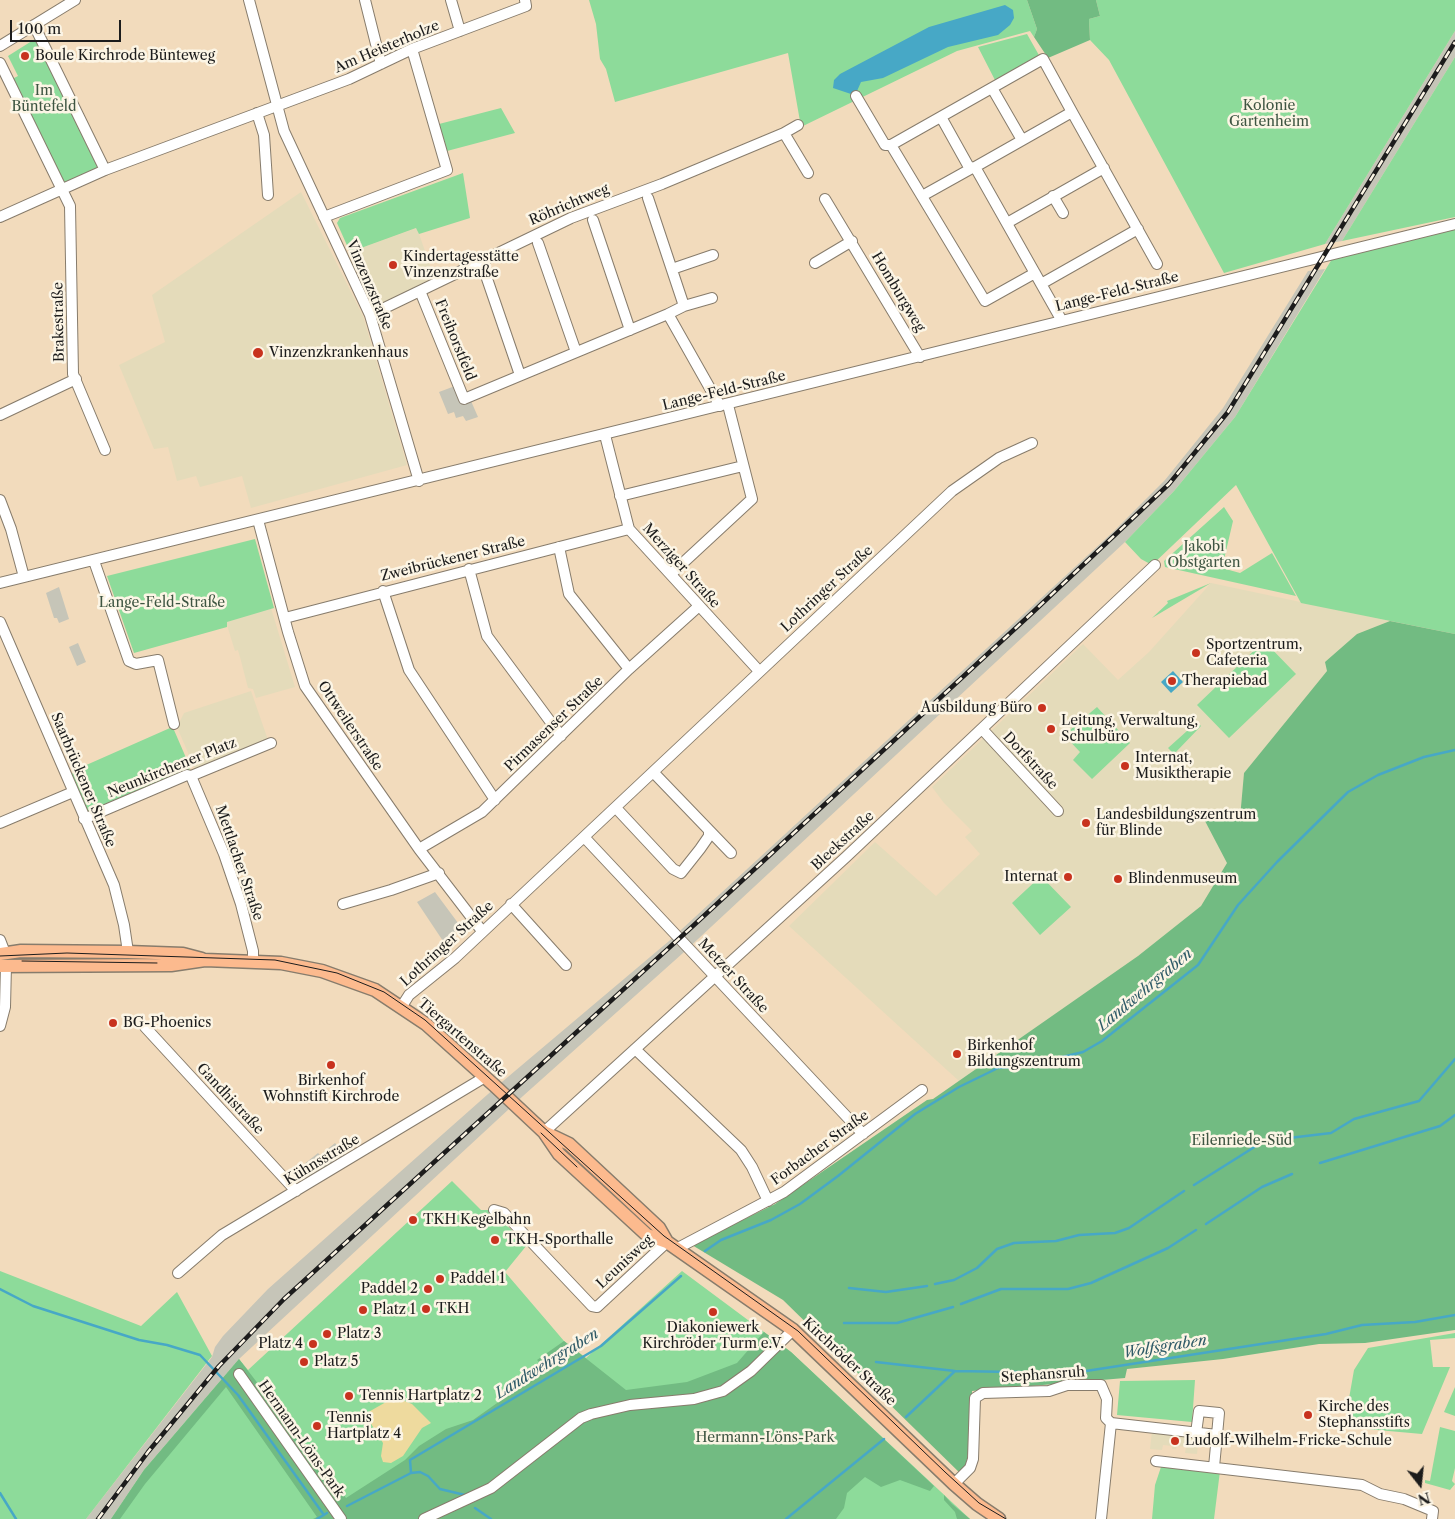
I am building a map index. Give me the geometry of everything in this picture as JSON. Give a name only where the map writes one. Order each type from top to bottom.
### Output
[{"type":"main road","name":"Tiergartenstraße","points":[[3,959],[128,952],[183,954],[205,960],[281,963],[322,970],[351,979],[402,1006],[426,1024],[544,1132],[571,1147],[659,1228],[671,1246]]},
{"type":"main road","name":"Tiergartenstraße","points":[[3,959],[154,966],[182,965],[205,960]]},
{"type":"main road","name":"Kirchröder Straße","points":[[671,1246],[793,1330],[954,1484],[977,1504],[999,1519]]},
{"type":"street","points":[[0,46],[75,0]]},
{"type":"street","name":"Vinzenzstraße","points":[[249,0],[284,131],[370,315],[419,481]]},
{"type":"street","points":[[364,0],[381,64]]},
{"type":"street","points":[[451,0],[460,31]]},
{"type":"street","name":"Am Heisterholze","points":[[0,217],[105,170],[349,79],[412,49],[526,3]]},
{"type":"street","points":[[34,25],[105,170]]},
{"type":"street","points":[[324,217],[446,170],[412,49]]},
{"type":"street","points":[[856,96],[885,145],[891,145],[1044,58],[1157,264]]},
{"type":"street","name":"Brakestraße","points":[[0,63],[70,206],[73,374],[105,450]]},
{"type":"street","points":[[992,88],[1022,140]]},
{"type":"street","points":[[922,196],[1072,112]]},
{"type":"street","points":[[257,113],[264,136],[268,195]]},
{"type":"street","points":[[941,116],[1007,223],[1062,321]]},
{"type":"street","name":"Röhrichtweg","points":[[370,315],[534,234],[590,210],[671,180],[784,133],[798,125]]},
{"type":"street","points":[[784,133],[808,173]]},
{"type":"street","points":[[891,145],[985,301],[1035,273]]},
{"type":"street","points":[[1007,223],[1104,168]]},
{"type":"street","points":[[1053,196],[1063,213]]},
{"type":"street","points":[[648,198],[684,306]]},
{"type":"street","name":"Homburgweg","points":[[825,199],[920,357]]},
{"type":"street","points":[[594,220],[630,330]]},
{"type":"street","name":"Lange-Feld-Straße","points":[[0,583],[724,406],[1455,224]]},
{"type":"street","points":[[1041,284],[1138,229]]},
{"type":"street","points":[[815,263],[852,241]]},
{"type":"street","points":[[538,242],[576,352]]},
{"type":"street","points":[[672,269],[713,255]]},
{"type":"street","points":[[483,267],[520,375]]},
{"type":"street","name":"Freihorstfeld","points":[[420,291],[464,399],[684,306],[712,298]]},
{"type":"street","points":[[668,314],[724,406],[752,499],[671,574]]},
{"type":"street","points":[[0,415],[76,379]]},
{"type":"street","name":"Merziger Straße","points":[[605,435],[629,529],[759,671]]},
{"type":"street","name":"Lothringer Straße","points":[[402,1006],[409,995],[455,958],[952,491],[999,458],[1032,444]]},
{"type":"street","points":[[620,496],[743,466]]},
{"type":"street","points":[[0,500],[11,530],[24,577]]},
{"type":"street","name":"Ottweilerstraße","points":[[258,520],[284,618],[305,686],[419,849],[439,872],[482,931]]},
{"type":"street","name":"Zweibrückener Straße","points":[[284,618],[629,529]]},
{"type":"street","points":[[559,546],[569,594],[629,670]]},
{"type":"street","points":[[94,561],[129,661],[136,664],[158,660],[174,724]]},
{"type":"street","name":"Bleekstraße","points":[[544,1132],[982,729],[1155,565]]},
{"type":"street","points":[[469,570],[487,636],[561,736]]},
{"type":"street","points":[[383,591],[409,670],[495,800]]},
{"type":"street","name":"Pirmasenser Straße","points":[[419,849],[482,812],[629,670],[699,606]]},
{"type":"street","name":"Saarbrückener Straße","points":[[0,622],[114,885],[124,925],[128,952]]},
{"type":"street","name":"Dorfstraße","points":[[982,729],[1058,811]]},
{"type":"street","name":"Neunkirchener Platz","points":[[84,819],[187,775],[191,776],[271,743]]},
{"type":"street","points":[[653,772],[731,853]]},
{"type":"street","name":"Mettlacher Straße","points":[[191,776],[224,854],[241,904],[253,951],[253,962]]},
{"type":"street","points":[[0,823],[73,792]]},
{"type":"street","points":[[616,808],[673,869],[681,872],[700,849],[709,836],[709,832]]},
{"type":"street","name":"Metzer Straße","points":[[584,837],[863,1134]]},
{"type":"street","points":[[343,904],[376,896],[439,872]]},
{"type":"street","name":"Lothringer Straße","points":[[512,904],[566,965]]},
{"type":"street","points":[[0,940],[3,959],[5,1007],[0,1026]]},
{"type":"street","name":"Gandhistraße","points":[[145,1027],[296,1191]]},
{"type":"street","points":[[635,1049],[741,1150],[752,1167],[768,1201]]},
{"type":"street","name":"Kühnsstraße","points":[[178,1273],[222,1235],[485,1077]]},
{"type":"street","name":"Forbacher Straße","points":[[671,1246],[684,1242],[784,1192],[922,1090]]},
{"type":"street","name":"Leunisweg","points":[[494,1210],[504,1213],[592,1306],[597,1306],[671,1246]]},
{"type":"street","points":[[424,1519],[491,1488],[581,1418],[630,1405],[694,1399],[723,1391],[751,1371],[793,1330]]},
{"type":"street","name":"Hermann-Löns-Park","points":[[239,1374],[341,1519]]},
{"type":"street","name":"Stephansruh","points":[[954,1484],[970,1468],[973,1459],[975,1398],[983,1393],[1049,1391],[1067,1386],[1101,1385],[1107,1399],[1106,1418],[1111,1423],[1101,1519]]},
{"type":"street","points":[[1196,1433],[1199,1411],[1219,1413],[1214,1468]]},
{"type":"street","points":[[1111,1423],[1217,1435]]},
{"type":"street","points":[[1156,1461],[1362,1485],[1380,1494],[1404,1499],[1433,1511],[1432,1519]]},
{"type":"shaded area","points":[[1455,31],[1455,57],[1342,241],[1325,244]]},
{"type":"shaded area","name":"Vinzenzkrankenhaus","points":[[301,192],[363,316],[407,465],[251,508],[242,476],[200,487],[196,476],[177,481],[168,447],[154,449],[119,365],[165,342],[152,295]]},
{"type":"shaded area","name":"Kindertagesstätte Vinzenzstraße","points":[[417,228],[434,277],[392,300],[377,304],[371,302],[350,252]]},
{"type":"shaded area","points":[[1325,269],[1235,417],[1174,491],[1125,542],[683,953],[523,1096],[239,1359],[144,1470],[111,1519],[86,1519],[212,1357],[215,1347],[223,1336],[268,1289],[496,1087],[669,941],[1114,531],[1165,480],[1223,408],[1308,271]]},
{"type":"shaded area","points":[[455,386],[463,404],[471,401],[478,417],[466,421],[463,416],[456,418],[454,412],[448,414],[439,392]]},
{"type":"shaded area","name":"Landesbildungszentrum für Blinde","points":[[1211,583],[1390,621],[1357,634],[1244,773],[1240,818],[1227,863],[1201,906],[1138,956],[959,1081],[789,926],[875,842],[936,896],[980,854],[965,837],[972,831],[944,803],[932,787],[1083,644],[1118,680],[1149,652]]},
{"type":"shaded area","points":[[59,587],[69,619],[59,623],[57,618],[54,618],[46,593]]},
{"type":"shaded area","points":[[271,608],[295,687],[256,698],[253,689],[248,688],[238,650],[235,651],[226,622]]},
{"type":"shaded area","points":[[78,643],[86,662],[77,666],[69,647]]},
{"type":"shaded area","points":[[251,691],[268,740],[195,769],[177,727],[184,713]]},
{"type":"shaded area","points":[[435,892],[461,927],[443,941],[417,902]]},
{"type":"shaded area","points":[[335,1143],[350,1159],[308,1184],[294,1170],[318,1153],[320,1155]]},
{"type":"shaded area","name":"Ludolf-Wilhelm-Fricke-Schule","points":[[1152,1431],[1199,1437],[1197,1454],[1185,1453],[1186,1447],[1177,1446],[1176,1449],[1172,1449],[1172,1446],[1163,1445],[1162,1450],[1150,1449]]},
{"type":"green space","points":[[589,0],[1027,0],[1037,29],[1034,37],[1030,31],[957,51],[801,127],[788,53],[615,102],[606,69],[600,59],[596,24]]},
{"type":"green space","points":[[1027,0],[1096,0],[1100,16],[1089,19],[1090,40],[1048,58],[1034,37],[1037,29]]},
{"type":"green space","name":"Kolonie Gartenheim","points":[[1096,0],[1455,0],[1455,31],[1325,244],[1224,273],[1109,60],[1090,40],[1089,19],[1100,16]]},
{"type":"green space","points":[[1027,34],[1040,57],[996,82],[978,47]]},
{"type":"green space","name":"Im Büntefeld","points":[[35,39],[39,49],[42,48],[102,169],[61,185],[12,79],[18,76],[8,56]]},
{"type":"green space","points":[[1455,57],[1455,217],[1342,241]]},
{"type":"green space","points":[[501,108],[515,133],[447,151],[439,124]]},
{"type":"green space","points":[[463,173],[470,218],[419,234],[416,228],[350,252],[337,223],[340,218]]},
{"type":"green space","points":[[1455,228],[1455,634],[1301,603],[1236,485],[1152,565],[1141,559],[1125,542],[1174,491],[1235,417],[1332,259]]},
{"type":"green space","name":"Jakobi Obstgarten","points":[[1224,507],[1233,521],[1222,568],[1240,573],[1272,553],[1296,596],[1165,567],[1164,561]]},
{"type":"green space","name":"Lange-Feld-Straße","points":[[255,539],[274,608],[227,622],[227,627],[134,653],[107,576]]},
{"type":"green space","points":[[1211,583],[1152,618],[1168,603],[1167,601]]},
{"type":"green space","name":"Eilenriede-Süd","points":[[1390,621],[1455,634],[1455,1330],[1365,1343],[1319,1344],[1223,1359],[1127,1369],[1125,1378],[972,1391],[972,1429],[964,1477],[783,1300],[692,1245],[775,1204],[927,1100],[933,1099],[1138,956],[1201,906],[1227,863],[1205,821],[1240,818],[1244,773],[1327,671],[1325,662],[1357,634]]},
{"type":"green space","points":[[1264,641],[1296,674],[1229,738],[1197,705]]},
{"type":"green space","points":[[1097,707],[1130,743],[1092,779],[1073,760],[1080,752],[1064,735]]},
{"type":"green space","points":[[1197,722],[1201,726],[1174,754],[1168,748]]},
{"type":"green space","points":[[170,728],[174,730],[190,767],[189,770],[90,812],[87,810],[72,774],[75,770]]},
{"type":"green space","points":[[1041,876],[1071,907],[1040,935],[1012,903]]},
{"type":"green space","points":[[452,1181],[481,1210],[491,1210],[527,1245],[505,1272],[564,1341],[586,1358],[682,1271],[791,1352],[970,1519],[111,1519],[144,1470],[239,1359],[248,1370]]},
{"type":"green space","points":[[0,1271],[141,1326],[177,1292],[212,1356],[86,1519],[0,1519]]},
{"type":"green space","name":"Hermann-Löns-Park","points":[[764,1332],[791,1352],[934,1486],[930,1491],[900,1480],[881,1487],[865,1477],[847,1493],[844,1508],[836,1519],[313,1519],[317,1517],[226,1387],[145,1484],[120,1519],[111,1519],[144,1470],[239,1359],[346,1498],[405,1460],[419,1446],[446,1429],[473,1420],[500,1401],[534,1367],[542,1375],[547,1370],[537,1360],[564,1341],[626,1390],[687,1382],[737,1363]]},
{"type":"green space","points":[[1455,1333],[1455,1338],[1430,1340],[1433,1367],[1450,1367],[1422,1434],[1344,1427],[1354,1370],[1368,1348]]},
{"type":"green space","points":[[1195,1380],[1192,1422],[1117,1415],[1120,1381]]},
{"type":"green space","points":[[1455,1387],[1455,1416],[1444,1412]]},
{"type":"green space","points":[[1440,1427],[1455,1431],[1455,1468],[1452,1481],[1455,1484],[1450,1490],[1425,1483],[1425,1480],[1430,1481]]},
{"type":"green space","points":[[1162,1464],[1220,1471],[1214,1519],[1152,1519],[1155,1485]]},
{"type":"green space","points":[[944,1495],[970,1519],[957,1519],[955,1512],[944,1500]]},
{"type":"sand","points":[[392,1396],[412,1404],[431,1423],[422,1428],[403,1456],[391,1463],[383,1462],[381,1456],[383,1443],[365,1414],[386,1402]]},
{"type":"water","points":[[1005,5],[1013,10],[1014,18],[1010,25],[998,35],[948,47],[883,78],[861,82],[857,91],[851,94],[833,88],[834,80],[840,74],[929,27]]},
{"type":"water","name":"Therapiebad","points":[[1173,671],[1183,682],[1171,693],[1161,682]]},
{"type":"waterway","name":"Landwehrgraben","points":[[705,1251],[721,1240],[771,1220],[800,1204],[915,1114],[959,1087],[998,1068],[1025,1066],[1083,1052],[1102,1041],[1198,965],[1238,905],[1277,862],[1348,792],[1378,775],[1424,757],[1455,750]]},
{"type":"waterway","points":[[1194,1185],[1264,1141],[1331,1133],[1354,1119],[1419,1101],[1455,1059]]},
{"type":"waterway","points":[[1320,1163],[1440,1126],[1455,1115]]},
{"type":"waterway","points":[[1206,1224],[1262,1187],[1292,1174]]},
{"type":"waterway","points":[[935,1284],[954,1280],[977,1268],[997,1249],[1014,1243],[1056,1241],[1079,1235],[1115,1233],[1129,1228],[1184,1191]]},
{"type":"waterway","points":[[961,1304],[1001,1289],[1068,1289],[1091,1283],[1168,1248],[1196,1230]]},
{"type":"waterway","name":"Landwehrgraben","points":[[347,1506],[411,1473],[410,1460],[601,1346],[681,1276]]},
{"type":"waterway","points":[[849,1288],[886,1292],[927,1286]]},
{"type":"waterway","points":[[0,1289],[33,1306],[139,1340],[167,1345],[200,1355],[238,1395],[324,1515]]},
{"type":"waterway","points":[[844,1323],[897,1323],[953,1307]]},
{"type":"waterway","name":"Wolfsgraben","points":[[876,1362],[955,1371],[1073,1373],[1326,1334],[1362,1325],[1415,1322],[1455,1315]]},
{"type":"waterway","points":[[906,1417],[954,1372]]},
{"type":"waterway","points":[[786,1519],[884,1439]]},
{"type":"waterway","points":[[411,1473],[420,1472],[428,1476],[440,1489],[465,1495]]},
{"type":"waterway","points":[[0,1493],[16,1519]]},
{"type":"waterway","points":[[475,1508],[491,1519]]},
{"type":"waterway","name":"Landwehrgraben","points":[[317,1519],[327,1513]]},
{"type":"tram line","points":[[0,956],[67,953],[275,960],[337,973],[384,992],[425,1020],[664,1236],[798,1331],[979,1503],[1006,1519]]},
{"type":"tram line","points":[[22,961],[157,963]]},
{"type":"tram line","points":[[541,1133],[577,1167]]},
{"type":"railway","points":[[98,1519],[148,1452],[219,1366],[284,1299],[694,925],[1169,484],[1228,412],[1455,42]]},
{"type":"place","name":"Boule Kirchrode Bünteweg","points":[[25,56]]},
{"type":"place","name":"Kindertagesstätte Vinzenzstraße","points":[[393,265]]},
{"type":"place","name":"Vinzenzkrankenhaus","points":[[258,353]]},
{"type":"place","name":"Sportzentrum, Cafeteria","points":[[1196,653]]},
{"type":"place","name":"Therapiebad","points":[[1172,681]]},
{"type":"place","name":"Ausbildung Büro","points":[[1042,708]]},
{"type":"place","name":"Leitung, Verwaltung, Schulbüro","points":[[1051,729]]},
{"type":"place","name":"Internat, Musiktherapie","points":[[1125,766]]},
{"type":"place","name":"Landesbildungszentrum für Blinde","points":[[1086,823]]},
{"type":"place","name":"Internat","points":[[1068,877]]},
{"type":"place","name":"Blindenmuseum","points":[[1118,879]]},
{"type":"place","name":"BG-Phoenics","points":[[113,1023]]},
{"type":"place","name":"Birkenhof Bildungszentrum","points":[[957,1054]]},
{"type":"place","name":"Birkenhof Wohnstift Kirchrode","points":[[331,1065]]},
{"type":"place","name":"TKH Kegelbahn","points":[[413,1220]]},
{"type":"place","name":"TKH-Sporthalle","points":[[495,1240]]},
{"type":"place","name":"Paddel 1","points":[[440,1279]]},
{"type":"place","name":"Paddel 2","points":[[428,1289]]},
{"type":"place","name":"TKH","points":[[426,1309]]},
{"type":"place","name":"Platz 1","points":[[363,1310]]},
{"type":"place","name":"Diakoniewerk Kirchröder Turm e.V.","points":[[713,1312]]},
{"type":"place","name":"Platz 3","points":[[327,1334]]},
{"type":"place","name":"Platz 4","points":[[313,1344]]},
{"type":"place","name":"Platz 5","points":[[304,1362]]},
{"type":"place","name":"Tennis Hartplatz 2","points":[[349,1396]]},
{"type":"place","name":"Kirche des Stephansstifts","points":[[1308,1415]]},
{"type":"place","name":"Tennis Hartplatz 4","points":[[317,1426]]},
{"type":"place","name":"Ludolf-Wilhelm-Fricke-Schule","points":[[1175,1441]]}]
